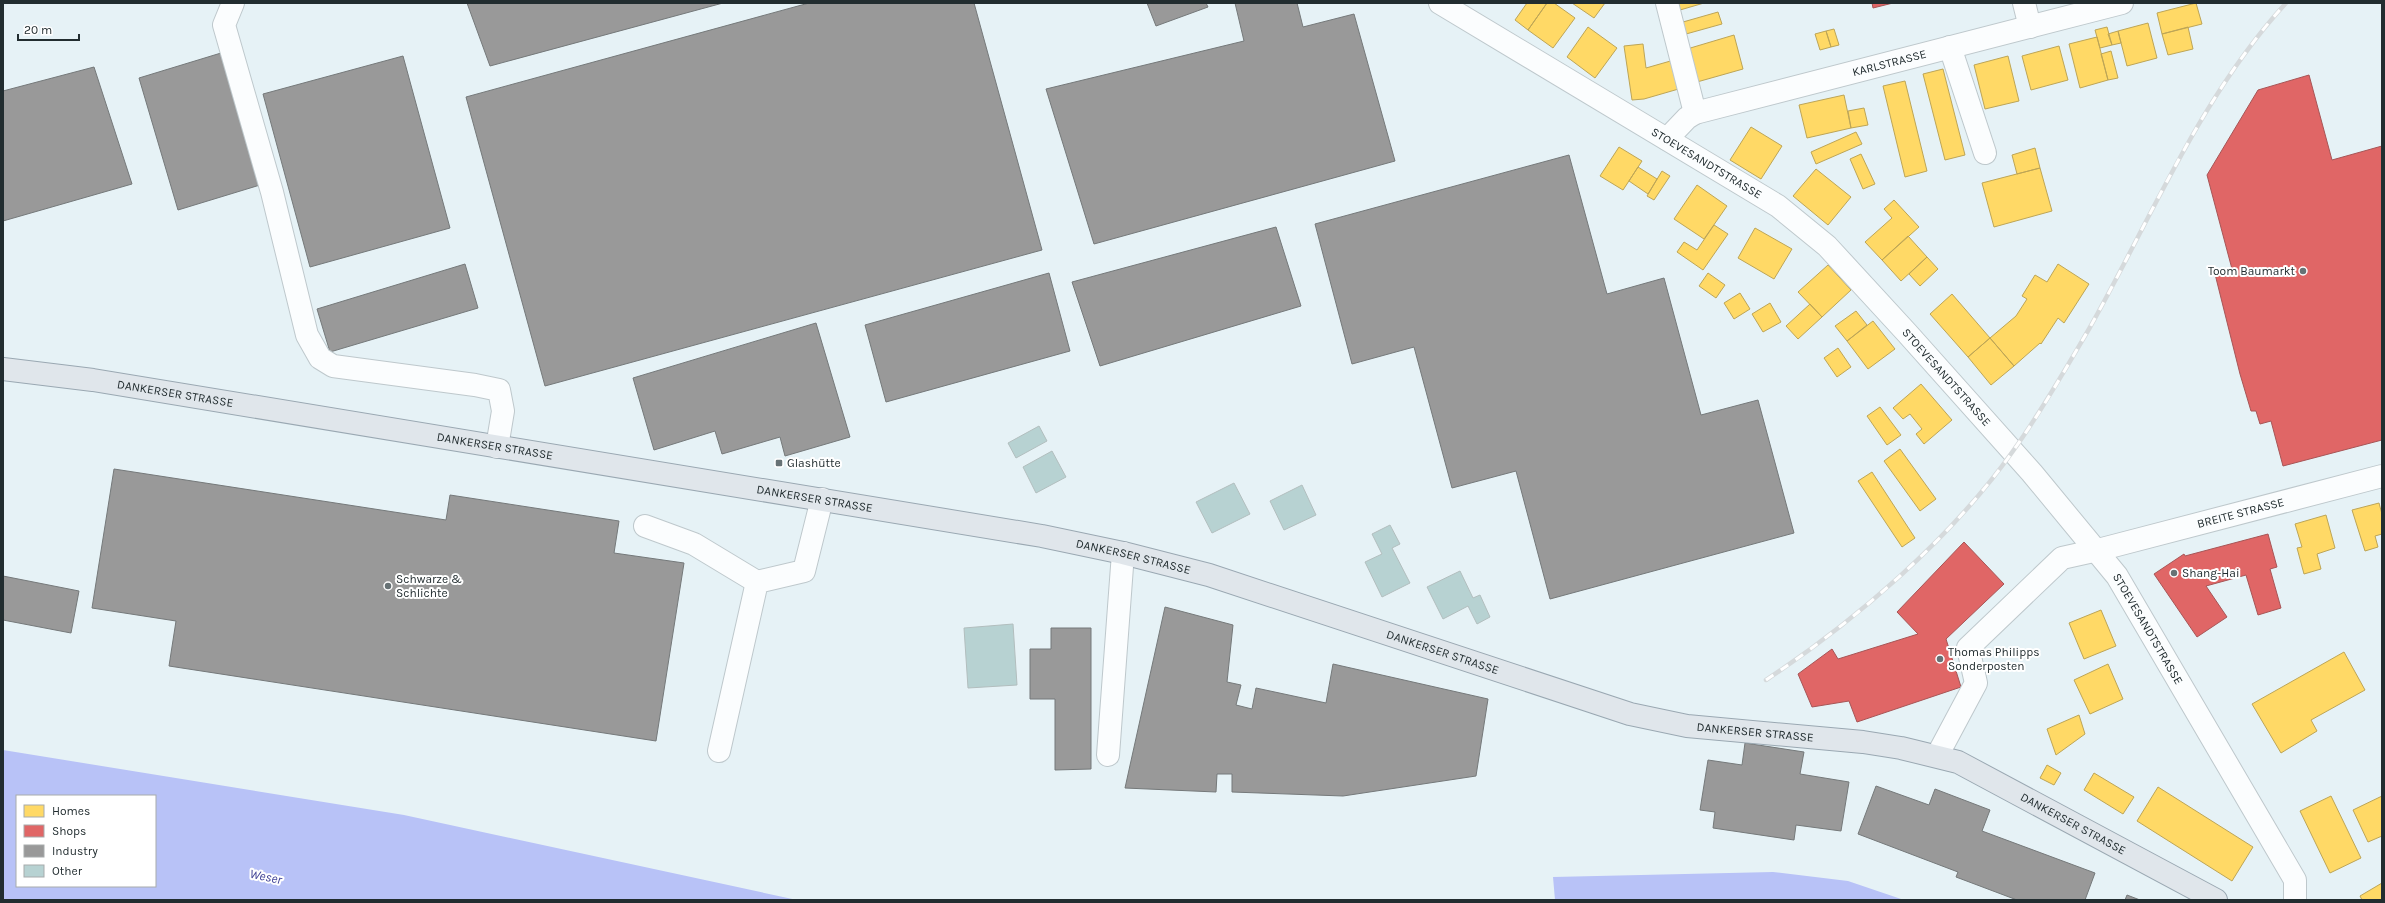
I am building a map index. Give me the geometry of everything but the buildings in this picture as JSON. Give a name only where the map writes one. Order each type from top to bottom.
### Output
[{"type":"main road","name":"DANKERSER STRASSE","points":[[3,369],[100,382],[822,499],[1042,536],[1122,553],[1209,575],[1630,714],[1686,726],[1863,742],[1937,756],[1958,762],[2216,900]]},
{"type":"street","points":[[233,3],[224,25],[272,192],[307,335],[320,358],[333,366],[475,385],[499,390],[503,411],[497,446]]},
{"type":"street","name":"STOEVESANDTSTRASSE","points":[[1440,3],[1778,206],[1826,246],[2013,451],[2098,550],[2117,576],[2295,880],[2294,900]]},
{"type":"street","points":[[1667,3],[1695,113]]},
{"type":"street","points":[[2024,3],[2030,27]]},
{"type":"street","name":"KARLSTRASSE","points":[[1667,139],[1687,118],[1695,113],[2122,3]]},
{"type":"street","points":[[1950,47],[1985,153]]},
{"type":"street","name":"BREITE STRASSE","points":[[1937,756],[1976,682],[1968,648],[2062,558],[2382,476]]},
{"type":"street","points":[[645,526],[694,544],[757,582],[804,571],[822,499]]},
{"type":"street","points":[[1108,755],[1122,553]]},
{"type":"street","points":[[719,751],[757,582]]},
{"type":"water","name":"Weser","points":[[3,750],[404,815],[797,900],[3,900]]},
{"type":"water","points":[[1773,872],[1848,881],[1904,900],[1555,900],[1553,877]]},
{"type":"railway","points":[[1766,680],[1833,632],[1900,576],[1961,516],[1988,484],[2013,451],[2071,360],[2112,287],[2178,160],[2202,118],[2255,39],[2286,3]]},
{"type":"place","name":"Toom Baumarkt","points":[[2303,271]]},
{"type":"place","name":"Glashütte","points":[[779,463]]},
{"type":"place","name":"Shang-Hai","points":[[2174,573]]},
{"type":"place","name":"Schwarze & Schlichte","points":[[388,586]]},
{"type":"place","name":"Thomas Philipps Sonderposten","points":[[1940,659]]}]
